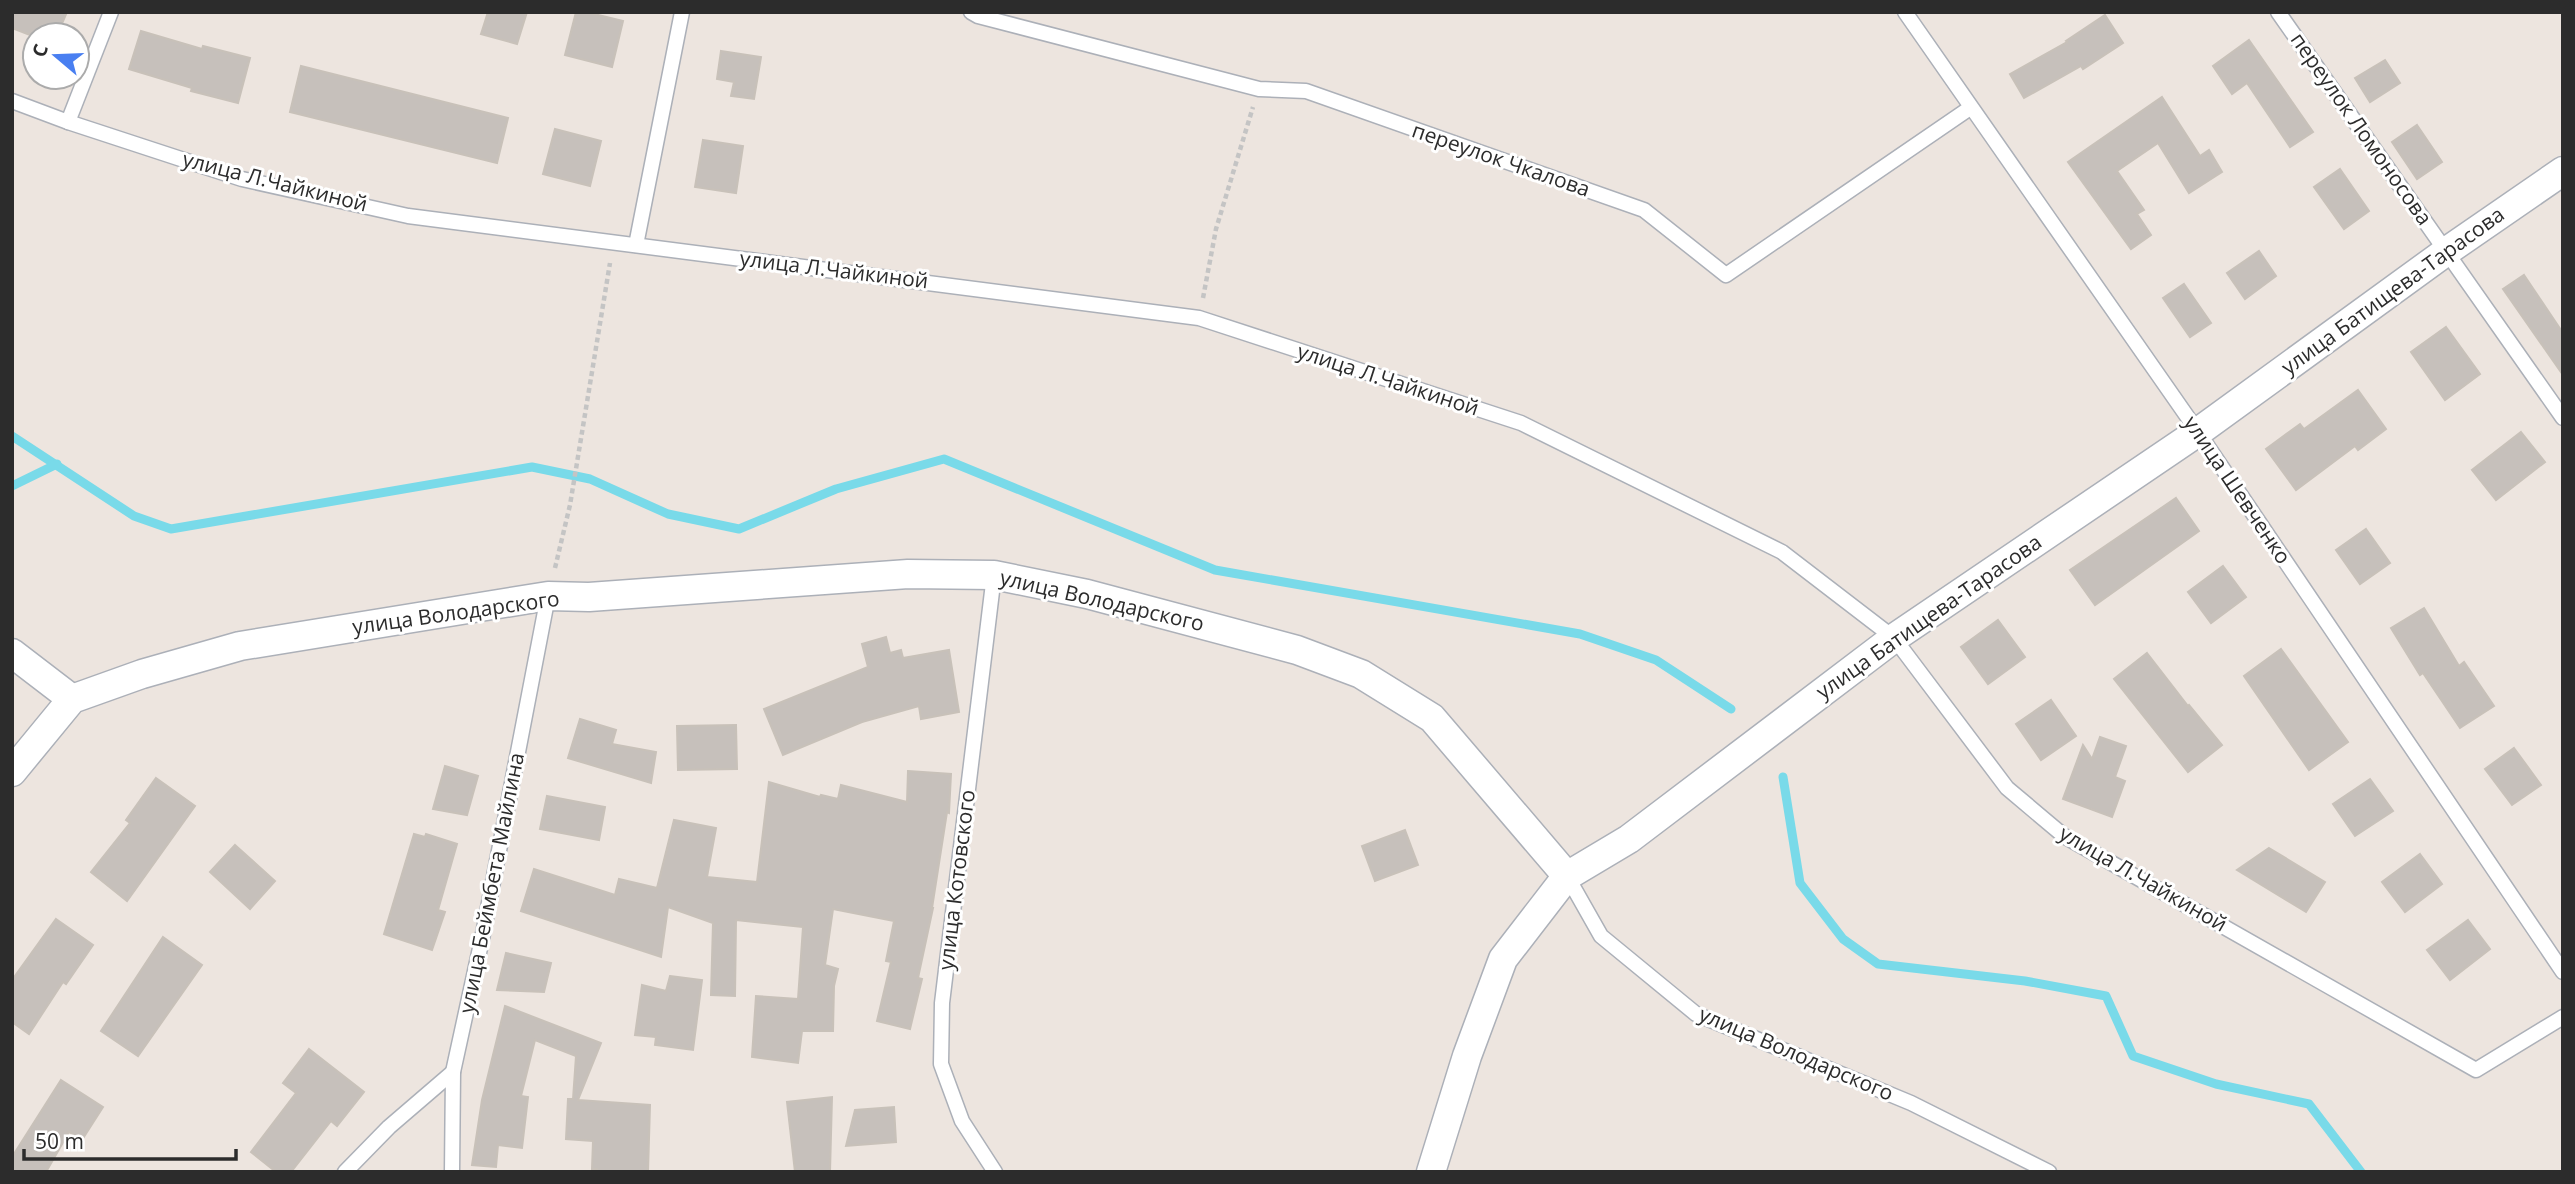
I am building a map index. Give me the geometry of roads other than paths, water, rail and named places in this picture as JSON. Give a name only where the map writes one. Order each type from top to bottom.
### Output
[{"type":"street","name":"улица Батищева-Тарасова","points":[[1431,1172],[1467,1056],[1503,958],[1567,876],[1629,839],[1894,638],[2198,432],[2447,251],[2563,171]]},
{"type":"street","name":"улица Володарского","points":[[72,699],[142,674],[240,646],[548,596],[589,597],[908,574],[994,575],[1087,594],[1297,650],[1361,674],[1432,718],[1567,876]]},
{"type":"street","points":[[12,653],[72,699],[12,772]]},
{"type":"lane","points":[[68,122],[111,12]]},
{"type":"lane","points":[[636,245],[682,12]]},
{"type":"lane","name":"переулок Чкалова","points":[[971,12],[1259,89],[1306,91],[1644,210],[1726,275],[1970,108]]},
{"type":"lane","name":"улица Шевченко","points":[[1905,12],[2198,432],[2563,972]]},
{"type":"lane","name":"переулок Ломоносова","points":[[2278,12],[2563,418]]},
{"type":"lane","name":"улица Л.Чайкиной","points":[[12,101],[242,179],[408,216],[1199,318],[1521,423],[1783,552],[1894,638],[2007,788],[2064,836],[2476,1070],[2563,1017]]},
{"type":"lane","name":"улица Котовского","points":[[994,575],[942,1003],[941,1064],[962,1121],[995,1172]]},
{"type":"lane","name":"улица Беймбета Майлина","points":[[452,1172],[453,1072],[485,925],[548,596]]},
{"type":"lane","name":"улица Володарского","points":[[1567,876],[1601,936],[1696,1014],[1910,1102],[2049,1172]]},
{"type":"lane","points":[[345,1172],[389,1126],[453,1072]]},
{"type":"waterway","points":[[12,436],[134,516],[171,529],[532,467],[590,479],[668,514],[739,529],[836,489],[944,459],[1215,570],[1580,634],[1656,660],[1731,709]]},
{"type":"waterway","points":[[12,486],[57,464]]},
{"type":"waterway","points":[[1783,777],[1800,883],[1843,939],[1878,964],[2025,981],[2106,996],[2133,1056],[2216,1084],[2309,1104],[2361,1172]]}]
